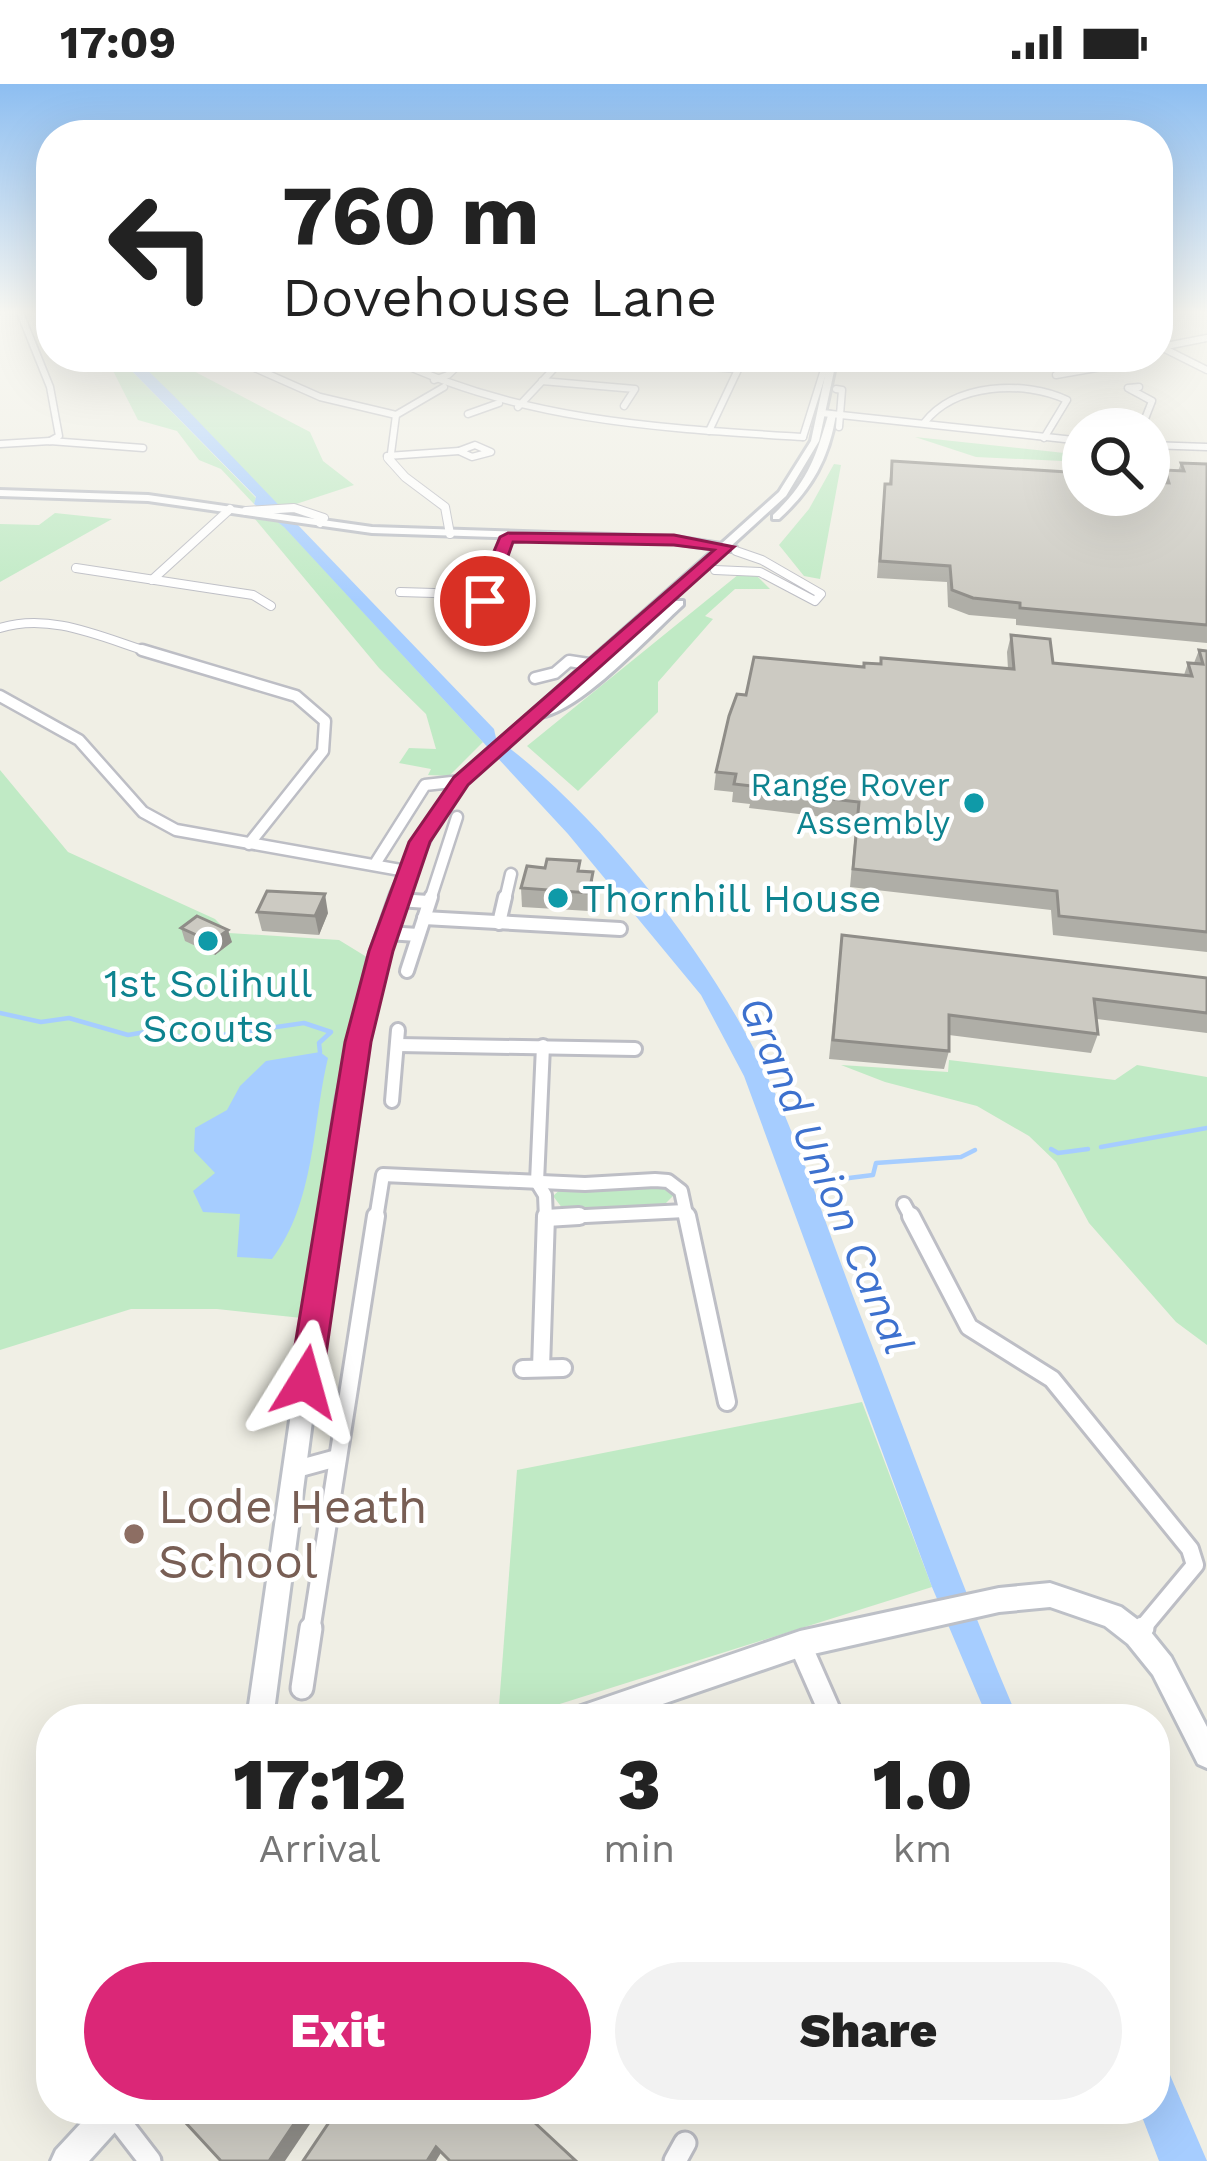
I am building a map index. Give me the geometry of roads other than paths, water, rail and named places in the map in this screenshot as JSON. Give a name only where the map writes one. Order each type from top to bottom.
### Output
[{"type":"main road","points":[[515,732],[576,696],[715,570],[783,494],[832,414],[832,407]]},
{"type":"main road","points":[[262,1704],[344,1122],[369,992],[406,872],[438,808],[461,781],[592,663],[809,486],[822,463],[833,407]]},
{"type":"main road","points":[[0,494],[115,496],[295,513],[320,523],[508,537],[661,539],[731,549]]},
{"type":"main road","points":[[625,1704],[800,1644],[997,1601],[1050,1595],[1112,1616],[1137,1635],[1162,1666],[1207,1755]]},
{"type":"main road","points":[[67,2161],[102,2124]]},
{"type":"street","points":[[50,441],[59,436],[53,407]]},
{"type":"street","points":[[362,407],[396,415],[410,407]]},
{"type":"street","points":[[468,414],[488,407]]},
{"type":"street","points":[[518,407],[709,431],[803,437],[807,442],[798,464],[802,467]]},
{"type":"street","points":[[709,431],[720,407]]},
{"type":"street","points":[[803,437],[813,407]]},
{"type":"street","points":[[924,423],[936,407]]},
{"type":"street","points":[[1044,438],[1063,407]]},
{"type":"street","points":[[832,414],[1062,439]]},
{"type":"street","points":[[832,414],[838,427]]},
{"type":"street","points":[[396,415],[387,456],[397,471],[441,498],[451,516],[450,534]]},
{"type":"street","points":[[0,444],[50,441],[143,448]]},
{"type":"street","points":[[1170,446],[1207,447]]},
{"type":"street","points":[[387,456],[459,451]]},
{"type":"street","points":[[152,580],[230,509]]},
{"type":"street","points":[[400,592],[474,603],[493,597],[508,580],[500,556],[508,537]]},
{"type":"street","points":[[715,570],[753,567],[800,596],[814,601],[821,594],[796,582],[772,561],[731,549]]},
{"type":"street","points":[[77,567],[254,595],[272,606]]},
{"type":"street","points":[[474,603],[467,622],[485,629]]},
{"type":"street","points":[[0,628],[43,620],[152,656],[268,686],[310,705],[325,721],[323,751],[249,844]]},
{"type":"street","points":[[535,678],[556,673],[569,661],[608,667]]},
{"type":"street","points":[[0,696],[79,740],[143,812],[176,830],[406,872]]},
{"type":"street","points":[[375,865],[425,785],[461,781]]},
{"type":"street","points":[[407,971],[457,817]]},
{"type":"street","points":[[499,923],[511,874]]},
{"type":"street","points":[[398,900],[428,902]]},
{"type":"street","points":[[604,928],[608,912]]},
{"type":"street","points":[[424,918],[620,929]]},
{"type":"street","points":[[387,933],[418,935]]},
{"type":"street","points":[[392,1101],[398,1038],[637,1048]]},
{"type":"street","points":[[543,1046],[537,1182],[544,1195],[546,1218],[532,1368],[563,1368]]},
{"type":"street","points":[[302,1688],[383,1175],[537,1182],[668,1180],[681,1191],[727,1402]]},
{"type":"street","points":[[904,1204],[969,1327],[1052,1379],[1190,1549],[1196,1565],[1137,1635]]},
{"type":"street","points":[[546,1218],[685,1211]]},
{"type":"street","points":[[293,1470],[338,1458]]},
{"type":"street","points":[[800,1644],[826,1704]]},
{"type":"street","points":[[123,2124],[150,2161]]},
{"type":"water","points":[[167,407],[185,407],[494,729],[496,738],[570,801],[675,923],[732,1010],[784,1112],[1012,1704],[982,1704],[932,1587],[744,1076],[701,995],[568,834],[284,527],[254,504],[256,497]]},
{"type":"water","points":[[320,1052],[328,1058],[297,1213],[272,1259],[237,1257],[240,1214],[203,1212],[193,1191],[215,1173],[194,1151],[195,1128],[227,1110],[240,1086],[266,1061]]},
{"type":"water","points":[[1170,2075],[1207,2161],[1159,2161],[1145,2124],[1170,2124]]},
{"type":"waterway","points":[[0,1013],[41,1022],[69,1018],[128,1035],[151,1031],[194,1039],[304,1023],[331,1032],[319,1043],[320,1052]]},
{"type":"waterway","points":[[1101,1147],[1207,1128]]},
{"type":"waterway","points":[[1051,1149],[1058,1153],[1088,1149]]},
{"type":"waterway","name":"Grand Union Canal","points":[[825,1181],[873,1175],[876,1163],[961,1157],[975,1150]]},
{"type":"place","name":"Range Rover Assembly","points":[[974,803]]},
{"type":"place","name":"Thornhill House","points":[[558,898]]},
{"type":"place","name":"1st Solihull Scouts","points":[[208,941]]},
{"type":"place","name":"Lode Heath School","points":[[134,1534]]}]
